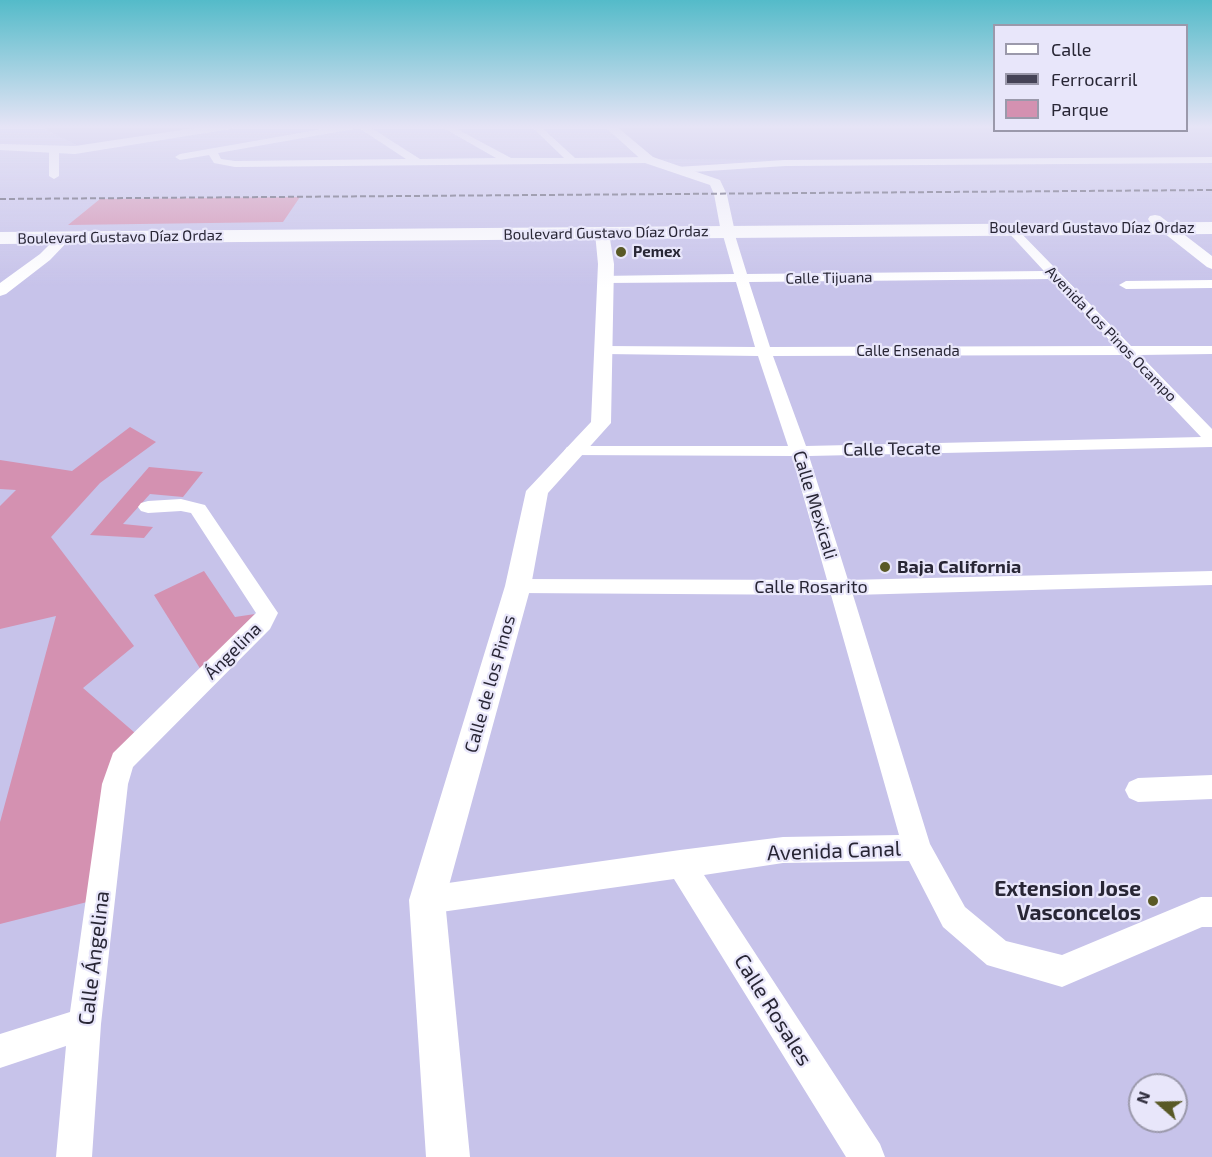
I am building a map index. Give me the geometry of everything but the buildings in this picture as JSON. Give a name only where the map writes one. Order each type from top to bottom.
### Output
[{"type":"main road","name":"Boulevard Gustavo Díaz Ordaz","points":[[0,229],[602,233],[727,227],[1011,229],[1160,224],[1212,219]]},
{"type":"main road","name":"Boulevard Gustavo Díaz Ordaz","points":[[0,238],[258,231],[727,227],[1160,224],[1212,228]]},
{"type":"street","points":[[697,180],[718,190]]},
{"type":"street","points":[[720,180],[718,190],[727,227]]},
{"type":"street","points":[[1160,224],[1212,264]]},
{"type":"street","name":"Calle Mexicali","points":[[727,227],[764,352],[799,451],[917,848]]},
{"type":"street","name":"Avenida Los Pinos Ocampo","points":[[1011,229],[1212,440]]},
{"type":"street","name":"Calle de los Pinos","points":[[448,1157],[427,900],[518,586],[537,491],[601,423],[605,350],[605,279],[602,233]]},
{"type":"street","points":[[0,291],[45,257],[64,238]]},
{"type":"street","name":"Calle Tijuana","points":[[605,279],[1053,274]]},
{"type":"street","points":[[1126,285],[1212,284]]},
{"type":"street","name":"Calle Ensenada","points":[[605,350],[764,352],[1212,350]]},
{"type":"street","name":"Calle Tecate","points":[[573,451],[799,451],[1212,440]]},
{"type":"street","name":"Ángelina","points":[[122,761],[262,623],[267,613],[198,509],[181,505],[148,507]]},
{"type":"street","name":"Calle Rosarito","points":[[518,586],[840,588],[1212,578]]},
{"type":"street","name":"Calle Ángelina","points":[[74,1157],[85,1024],[115,784],[122,761]]},
{"type":"street","points":[[1138,790],[1212,787]]},
{"type":"street","name":"Avenida Canal","points":[[427,900],[783,850],[917,848],[954,917],[998,954],[1062,971],[1201,912],[1212,912]]},
{"type":"street","name":"Calle Rosales","points":[[680,863],[867,1157]]},
{"type":"street","points":[[0,1051],[85,1024]]},
{"type":"green space","points":[[300,197],[283,222],[68,225],[100,199]]},
{"type":"green space","points":[[130,427],[156,442],[100,483],[51,537],[134,646],[83,688],[142,739],[126,758],[103,898],[0,924],[0,822],[56,616],[0,629],[0,506],[16,490],[0,489],[0,460],[72,471]]},
{"type":"green space","points":[[149,467],[203,472],[183,497],[150,494],[123,524],[153,527],[144,538],[90,535]]},
{"type":"green space","points":[[204,571],[235,617],[255,614],[201,670],[154,595]]},
{"type":"railway","points":[[0,199],[1212,190]]},
{"type":"place","name":"Pemex","points":[[621,252]]},
{"type":"place","name":"Baja California","points":[[885,567]]},
{"type":"place","name":"Extension Jose Vasconcelos","points":[[1153,901]]}]
